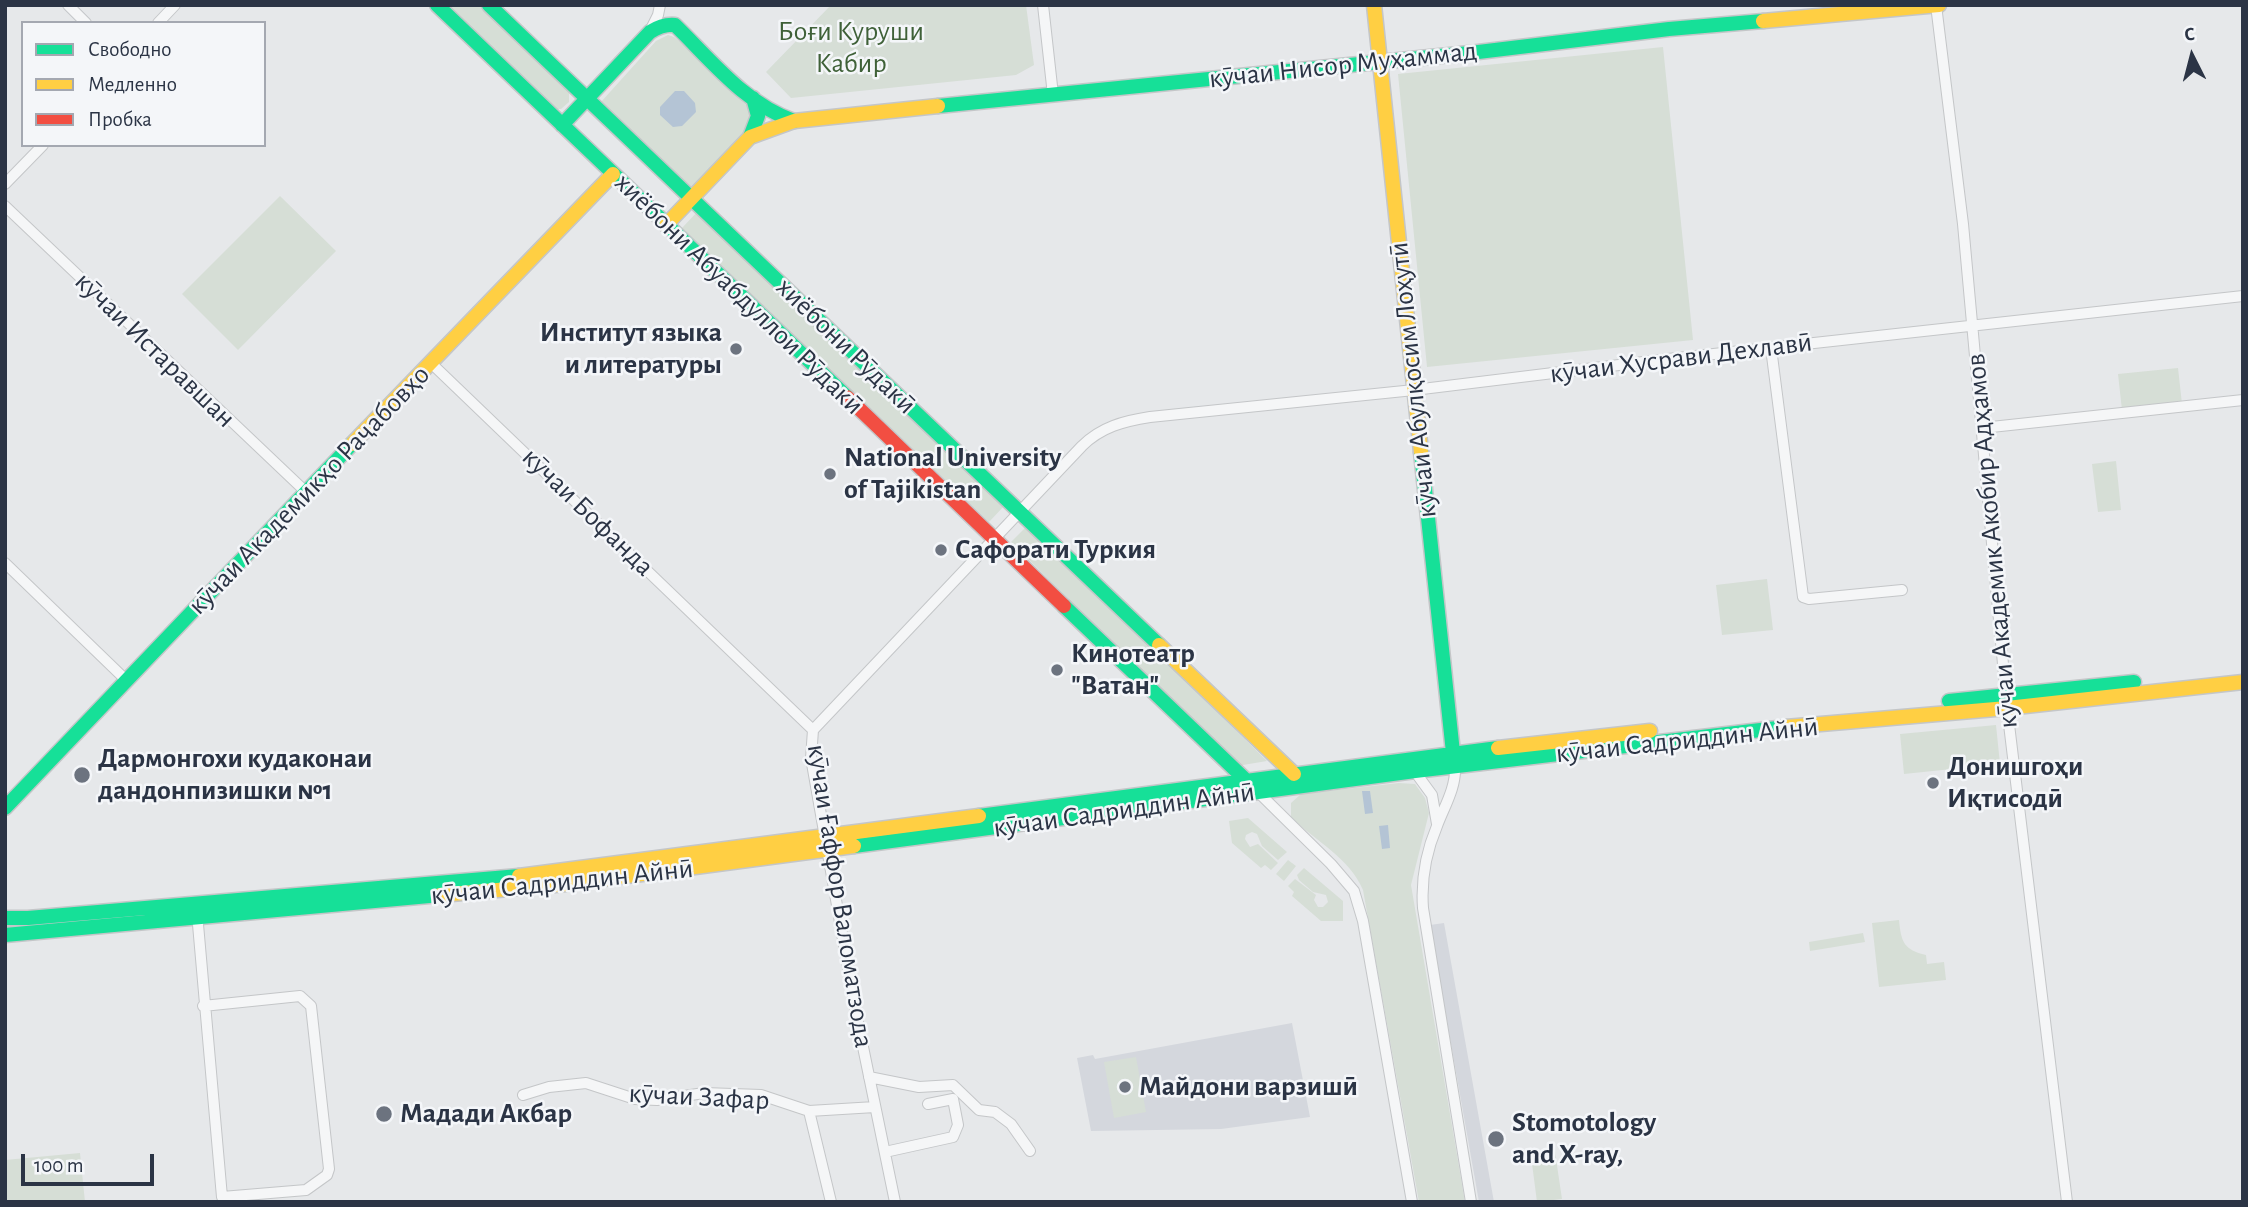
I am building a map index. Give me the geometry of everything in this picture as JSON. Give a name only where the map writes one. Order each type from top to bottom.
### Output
[{"type":"main road","name":"хиёбони Абуабдуллои Рӯдакӣ","points":[[437,5],[1258,792]]},
{"type":"main road","name":"хиёбони Рӯдакӣ","points":[[489,5],[1294,774]]},
{"type":"main road","name":"кӯчаи Абулқосим Лоҳутӣ","points":[[1374,5],[1454,761]]},
{"type":"main road","name":"кӯчаи Нисор Муҳаммад","points":[[666,225],[750,137],[794,121],[1808,15],[1937,5]]},
{"type":"main road","points":[[562,125],[650,32],[661,26],[675,25],[753,99],[779,116],[794,121]]},
{"type":"main road","points":[[750,137],[758,116],[753,99]]},
{"type":"main road","name":"кӯчаи Академикҳо Раҷабовҳо","points":[[5,808],[613,174]]},
{"type":"main road","name":"кӯчаи Садриддин Айнӣ","points":[[2007,702],[2243,670]]},
{"type":"main road","name":"кӯчаи Садриддин Айнӣ","points":[[1060,812],[1294,774],[1410,766],[2007,702],[2243,681]]},
{"type":"main road","name":"кӯчаи Садриддин Айнӣ","points":[[5,935],[196,911],[562,878],[1060,812],[1258,792],[1410,766]]},
{"type":"main road","name":"кӯчаи Садриддин Айнӣ","points":[[5,918],[161,907],[196,911]]},
{"type":"street","points":[[68,5],[84,21]]},
{"type":"street","points":[[160,21],[175,5]]},
{"type":"street","points":[[1043,5],[1053,95]]},
{"type":"street","name":"кӯчаи Академик Акобир Адҳамов","points":[[1937,5],[1951,115],[2007,702],[2067,1202]]},
{"type":"street","points":[[650,32],[660,7],[675,25]]},
{"type":"street","points":[[5,184],[41,147]]},
{"type":"street","name":"кӯчаи Истаравшан","points":[[5,206],[306,492]]},
{"type":"street","name":"кӯчаи Хусрави Дехлавӣ","points":[[1119,423],[1150,417],[1414,390],[2243,296]]},
{"type":"street","points":[[1771,348],[1803,597],[1809,599],[1902,590]]},
{"type":"street","name":"кӯчаи Бофанда","points":[[431,363],[813,730]]},
{"type":"street","points":[[1982,428],[2243,400]]},
{"type":"street","name":"кӯчаи Ғаффор Валоматзода","points":[[895,1202],[869,1077],[811,758],[813,730],[1087,441],[1105,428],[1119,423]]},
{"type":"street","points":[[5,563],[126,680]]},
{"type":"street","points":[[1454,761],[1453,783],[1437,825],[1421,884],[1471,1202]]},
{"type":"street","points":[[1410,766],[1432,794],[1437,825]]},
{"type":"street","name":"хиёбони Абуабдуллои Рӯдакӣ","points":[[1258,792],[1331,864],[1354,891],[1363,921],[1412,1202]]},
{"type":"street","points":[[196,911],[203,1006],[222,1197],[306,1190],[327,1175],[329,1169],[311,1006],[300,996],[203,1006]]},
{"type":"street","points":[[869,1077],[919,1087],[953,1085],[979,1110],[995,1112],[1011,1124],[1030,1151]]},
{"type":"street","name":"кӯчаи Зафар","points":[[523,1095],[549,1087],[586,1083],[635,1099],[657,1100],[704,1093],[761,1095],[808,1111],[875,1107]]},
{"type":"street","points":[[885,1152],[953,1137],[958,1125],[953,1099],[928,1104]]},
{"type":"street","points":[[808,1111],[831,1202]]},
{"type":"shaded area","points":[[1444,923],[1494,1202],[1479,1202],[1430,925]]},
{"type":"shaded area","points":[[1292,1023],[1310,1117],[1221,1129],[1091,1131],[1077,1058],[1093,1055],[1095,1059]]},
{"type":"green space","points":[[447,5],[482,5],[569,90],[569,102],[557,109]]},
{"type":"green space","name":"Боғи Куруши Кабир","points":[[831,5],[1026,5],[1034,65],[1016,75],[791,98],[766,72]]},
{"type":"green space","points":[[668,35],[715,69],[750,103],[753,113],[748,134],[692,188],[601,102],[656,41]]},
{"type":"green space","points":[[1663,47],[1693,340],[1427,367],[1398,74]]},
{"type":"green space","points":[[280,196],[336,251],[238,350],[182,294]]},
{"type":"green space","points":[[698,211],[1005,505],[989,522],[682,228]]},
{"type":"green space","points":[[2178,368],[2182,404],[2122,410],[2118,374]]},
{"type":"green space","points":[[2116,461],[2121,510],[2098,512],[2092,464]]},
{"type":"green space","points":[[1028,525],[1267,761],[1237,766],[1011,542]]},
{"type":"green space","points":[[1767,579],[1773,630],[1722,635],[1716,585]]},
{"type":"green space","points":[[1996,725],[2000,764],[1904,774],[1900,734]]},
{"type":"green space","points":[[1399,783],[1415,784],[1425,798],[1429,813],[1411,885],[1465,1202],[1419,1202],[1363,890],[1350,868],[1291,817],[1291,803],[1301,794]]},
{"type":"green space","points":[[1248,818],[1287,852],[1278,860],[1262,846],[1257,834],[1252,832],[1246,835],[1245,839],[1250,847],[1258,844],[1278,863],[1271,870],[1265,865],[1261,868],[1232,843],[1229,821]]},
{"type":"green space","points":[[1288,860],[1296,866],[1284,881],[1276,874]]},
{"type":"green space","points":[[1304,868],[1343,901],[1343,921],[1321,921],[1292,896],[1294,892],[1288,886],[1295,879],[1316,895],[1314,900],[1318,907],[1323,907],[1328,902],[1326,895],[1313,892],[1299,880],[1297,875]]},
{"type":"green space","points":[[1899,920],[1901,934],[1908,948],[1926,955],[1927,964],[1944,962],[1946,980],[1879,987],[1872,923]]},
{"type":"green space","points":[[1863,933],[1865,942],[1810,951],[1809,942]]},
{"type":"green space","name":"Майдони варзишӣ","points":[[1136,1057],[1146,1112],[1114,1118],[1104,1062]]},
{"type":"green space","points":[[1555,1152],[1562,1199],[1537,1202],[1531,1156]]},
{"type":"green space","points":[[80,1153],[85,1202],[5,1202],[5,1160]]},
{"type":"water","points":[[675,91],[684,91],[695,103],[696,112],[682,126],[673,127],[660,115],[660,107]]},
{"type":"water","points":[[1362,791],[1370,791],[1373,813],[1365,814]]},
{"type":"water","points":[[1388,825],[1390,848],[1382,849],[1379,826]]},
{"type":"traffic: fast","points":[[437,5],[847,397]]},
{"type":"traffic: fast","points":[[489,5],[1159,645]]},
{"type":"traffic: fast","points":[[938,106],[1763,21]]},
{"type":"traffic: fast","points":[[562,125],[650,32],[671,25],[675,25],[744,92],[760,104],[794,121]]},
{"type":"traffic: fast","points":[[750,137],[758,116],[753,98]]},
{"type":"traffic: fast","points":[[5,808],[352,444]]},
{"type":"traffic: fast","points":[[1421,452],[1454,762]]},
{"type":"traffic: fast","points":[[1064,606],[1251,785]]},
{"type":"traffic: fast","points":[[1949,701],[2134,682]]},
{"type":"traffic: fast","points":[[854,846],[1415,771],[1786,727]]},
{"type":"traffic: fast","points":[[979,816],[1498,748]]},
{"type":"traffic: fast","points":[[5,918],[519,876]]},
{"type":"traffic: fast","points":[[5,935],[440,895]]},
{"type":"traffic: slow","points":[[1374,5],[1421,452]]},
{"type":"traffic: slow","points":[[1763,21],[1939,5]]},
{"type":"traffic: slow","points":[[666,225],[750,137],[794,121],[938,106]]},
{"type":"traffic: slow","points":[[352,444],[613,174]]},
{"type":"traffic: slow","points":[[1159,645],[1294,774]]},
{"type":"traffic: slow","points":[[1786,727],[2007,708],[2243,682]]},
{"type":"traffic: slow","points":[[1498,748],[1650,731]]},
{"type":"traffic: slow","points":[[519,876],[979,816]]},
{"type":"traffic: slow","points":[[440,895],[566,884],[854,846]]},
{"type":"traffic: jam","points":[[847,397],[1064,606]]},
{"type":"place","name":"Институт языка и литературы","points":[[736,349]]},
{"type":"place","name":"National University of Tajikistan","points":[[830,474]]},
{"type":"place","name":"Сафорати Туркия","points":[[941,550]]},
{"type":"place","name":"Кинотеатр \"Ватан\"","points":[[1057,670]]},
{"type":"place","name":"Дармонгохи кудаконаи дандонпизишки №1","points":[[82,775]]},
{"type":"place","name":"Донишгоҳи Иқтисодӣ","points":[[1933,783]]},
{"type":"place","name":"Майдони варзишӣ","points":[[1125,1087]]},
{"type":"place","name":"Мадади Акбар","points":[[384,1114]]},
{"type":"place","name":"Stomotology and X-ray,","points":[[1496,1139]]}]
